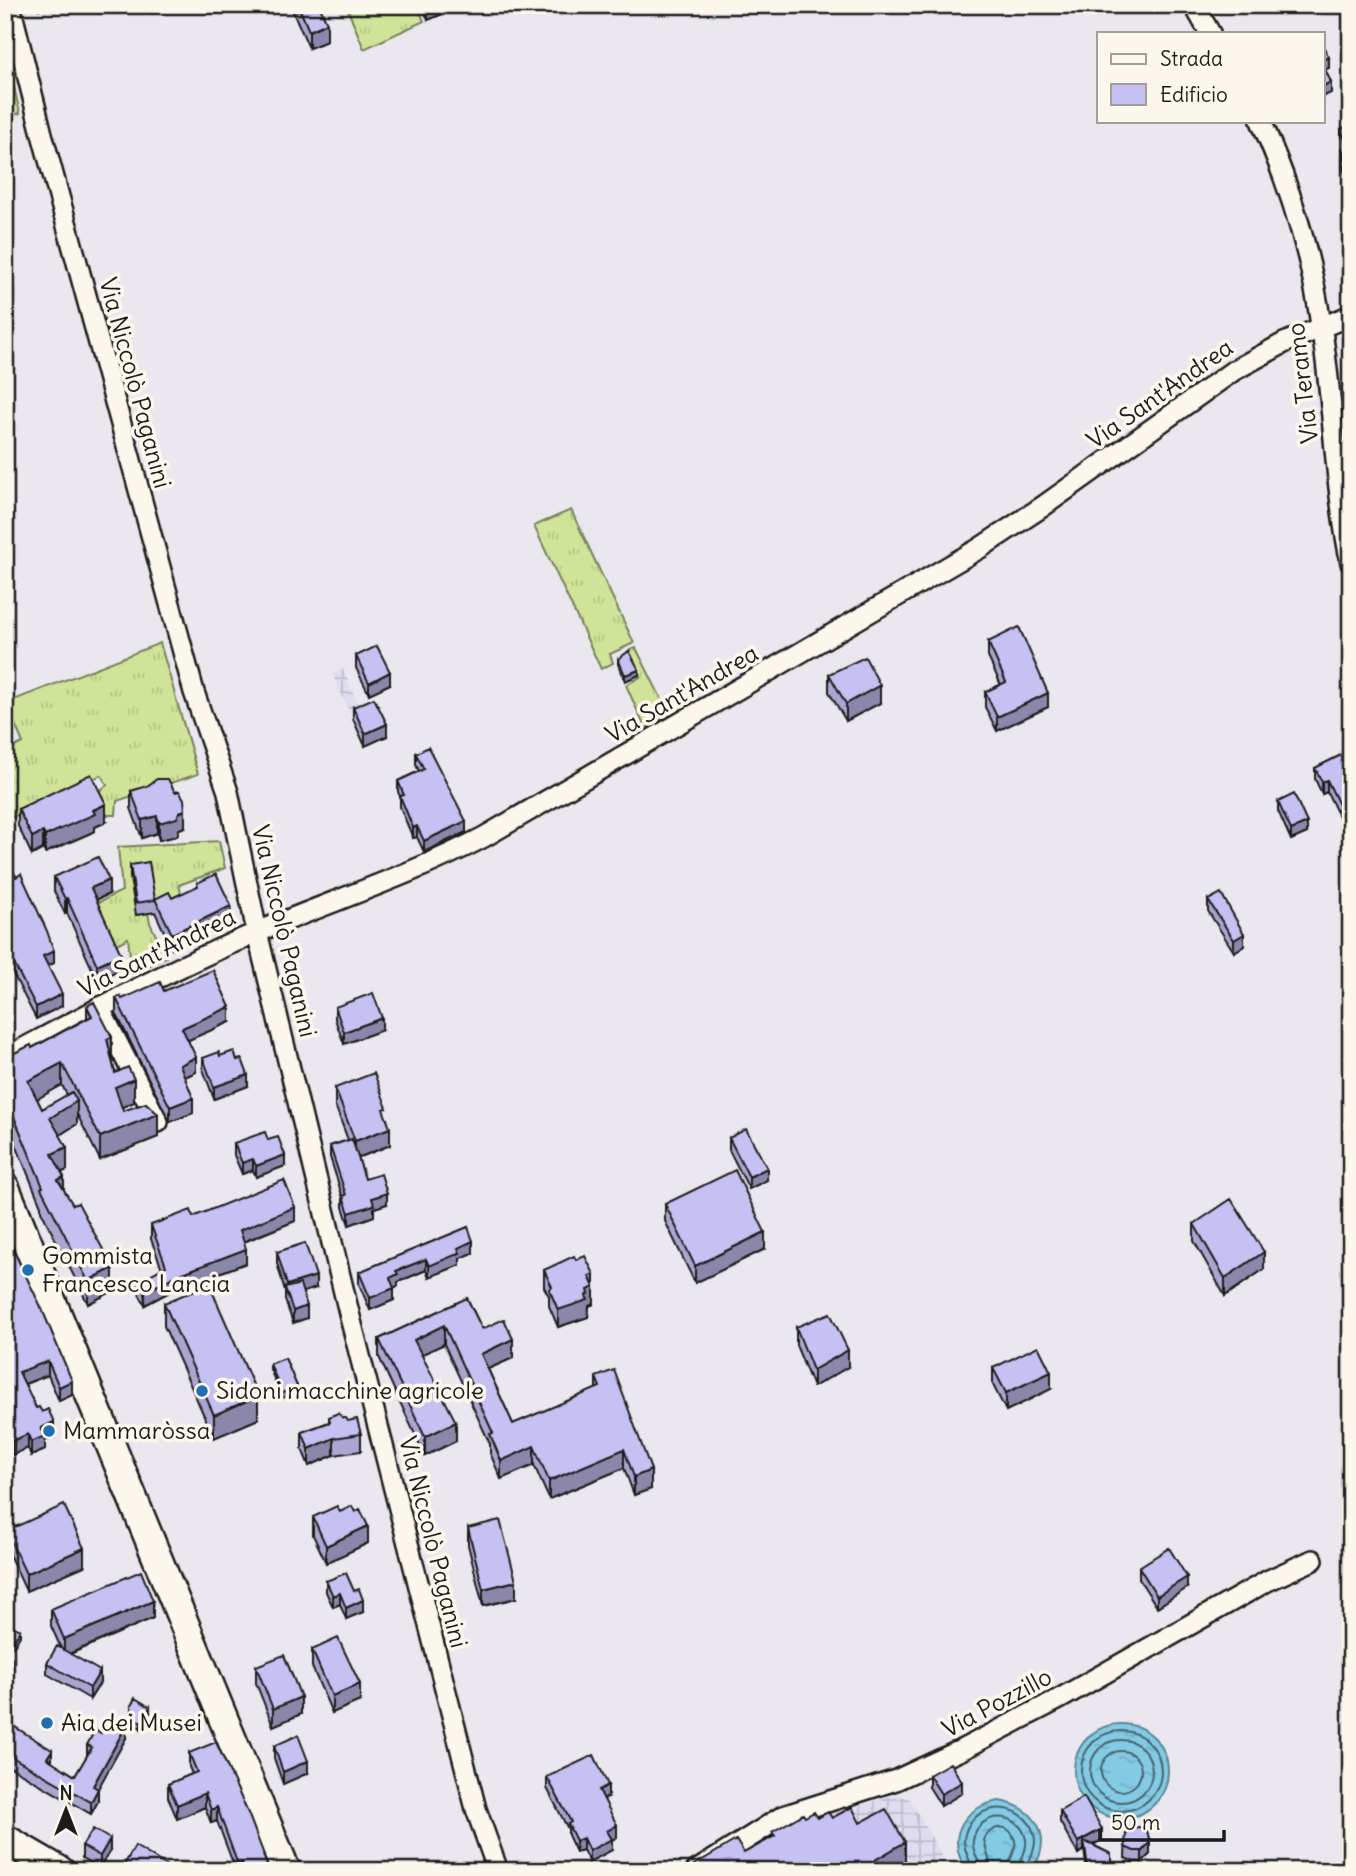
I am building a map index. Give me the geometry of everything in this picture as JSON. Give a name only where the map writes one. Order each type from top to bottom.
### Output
[{"type":"street","name":"Via Niccolò Paganini","points":[[10,5],[42,134],[194,692],[228,792],[257,932],[349,1312],[477,1809],[498,1871]]},
{"type":"street","points":[[1194,5],[1209,32]]},
{"type":"street","name":"Via Teramo","points":[[1261,122],[1278,158],[1312,270],[1322,327],[1351,563]]},
{"type":"street","name":"Via Sant'Andrea","points":[[5,1058],[99,1007],[257,932],[428,864],[484,837],[980,548],[1233,371],[1271,349],[1351,315]]},
{"type":"street","points":[[99,1007],[158,1122]]},
{"type":"street","points":[[5,1188],[286,1871]]},
{"type":"street","name":"Via Pozzillo","points":[[696,1871],[783,1816],[896,1780],[974,1744],[1267,1581],[1313,1560]]},
{"type":"street","points":[[5,1839],[60,1871]]},
{"type":"shaded area","points":[[343,669],[362,715],[353,719],[332,674]]},
{"type":"shaded area","points":[[897,1794],[910,1799],[950,1871],[712,1871],[772,1830],[825,1810],[827,1816]]},
{"type":"green space","points":[[346,5],[417,5],[424,21],[364,49]]},
{"type":"green space","points":[[5,49],[20,113],[5,118]]},
{"type":"green space","points":[[571,510],[634,643],[610,654],[613,663],[601,669],[534,526]]},
{"type":"green space","points":[[160,643],[198,774],[117,801],[116,815],[107,815],[97,793],[107,785],[101,775],[5,821],[5,751],[23,743],[6,703]]},
{"type":"green space","points":[[636,648],[669,714],[645,728],[626,685],[640,677],[628,651]]},
{"type":"green space","points":[[219,841],[225,868],[179,885],[183,902],[148,913],[166,957],[132,974],[128,938],[111,947],[85,909],[122,891],[118,847]]},
{"type":"water","points":[[1121,1724],[1139,1728],[1154,1738],[1164,1753],[1168,1771],[1164,1789],[1154,1804],[1139,1814],[1121,1818],[1103,1814],[1088,1804],[1078,1789],[1074,1771],[1078,1753],[1088,1738],[1103,1728]]},
{"type":"water","points":[[999,1801],[1023,1810],[1038,1826],[1041,1847],[1032,1871],[967,1871],[961,1859],[958,1836],[961,1826],[975,1810]]},
{"type":"building","points":[[298,5],[319,5],[327,23],[309,31]]},
{"type":"building","points":[[1324,67],[1331,82],[1324,86]]},
{"type":"building","points":[[1351,125],[1351,171],[1343,152],[1349,149],[1341,129]]},
{"type":"building","points":[[1019,627],[1048,693],[997,717],[985,692],[1006,682],[988,642]]},
{"type":"building","points":[[377,646],[390,672],[369,683],[356,656]]},
{"type":"building","points":[[629,651],[639,670],[625,675],[618,659]]},
{"type":"building","points":[[865,657],[880,685],[846,704],[829,674]]},
{"type":"building","points":[[374,698],[387,724],[365,734],[353,707]]},
{"type":"building","points":[[428,747],[466,821],[424,841],[417,826],[413,828],[400,796],[404,795],[398,781],[424,769],[416,754]]},
{"type":"building","points":[[1351,750],[1351,817],[1346,819],[1327,780],[1322,782],[1315,768]]},
{"type":"building","points":[[91,774],[106,804],[93,810],[95,814],[45,836],[43,832],[32,837],[18,809]]},
{"type":"building","points":[[157,779],[168,779],[175,792],[179,791],[184,799],[185,810],[179,812],[177,818],[159,823],[157,816],[142,820],[131,791],[147,786]]},
{"type":"building","points":[[1294,794],[1307,823],[1291,830],[1278,802]]},
{"type":"building","points":[[98,857],[109,880],[91,888],[121,954],[97,965],[67,898],[65,899],[54,877]]},
{"type":"building","points":[[149,862],[155,900],[136,903],[130,865]]},
{"type":"building","points":[[10,863],[16,877],[21,874],[47,931],[54,951],[43,956],[62,994],[36,1007],[5,946],[5,865]]},
{"type":"building","points":[[216,874],[231,906],[172,934],[155,899],[169,892],[172,898]]},
{"type":"building","points":[[1221,893],[1244,934],[1234,940],[1208,900]]},
{"type":"building","points":[[213,970],[230,1007],[182,1028],[196,1057],[180,1065],[193,1098],[170,1107],[116,998],[120,996],[122,999],[160,982],[164,991]]},
{"type":"building","points":[[373,993],[382,1018],[344,1032],[335,1007]]},
{"type":"building","points":[[94,1002],[112,1037],[107,1039],[115,1073],[128,1067],[134,1079],[115,1087],[123,1111],[146,1103],[158,1114],[100,1137],[62,1063],[28,1081],[42,1109],[72,1092],[77,1101],[50,1118],[67,1147],[52,1154],[64,1177],[58,1180],[73,1205],[78,1203],[113,1268],[88,1281],[41,1188],[43,1187],[5,1095],[5,1056],[31,1045],[32,1048],[92,1016],[87,1006]]},
{"type":"building","points":[[234,1051],[237,1060],[242,1059],[248,1075],[214,1087],[203,1058],[219,1052],[220,1056]]},
{"type":"building","points":[[374,1073],[387,1108],[383,1109],[390,1128],[355,1141],[335,1088]]},
{"type":"building","points":[[746,1129],[767,1168],[749,1177],[729,1138]]},
{"type":"building","points":[[265,1132],[268,1140],[278,1137],[285,1155],[256,1166],[253,1159],[242,1163],[234,1143]]},
{"type":"building","points":[[352,1139],[365,1179],[381,1174],[387,1193],[372,1198],[374,1205],[349,1213],[330,1146]]},
{"type":"building","points":[[735,1170],[765,1232],[695,1266],[665,1204]]},
{"type":"building","points":[[284,1180],[295,1207],[240,1230],[246,1249],[175,1276],[145,1292],[139,1281],[166,1266],[151,1225],[191,1210],[193,1217]]},
{"type":"building","points":[[1231,1199],[1264,1252],[1225,1278],[1194,1224]]},
{"type":"building","points":[[468,1227],[473,1241],[458,1248],[460,1253],[429,1266],[426,1259],[396,1271],[398,1274],[390,1278],[394,1288],[370,1298],[359,1272]]},
{"type":"building","points":[[5,1233],[42,1309],[72,1381],[59,1387],[48,1361],[19,1372],[36,1408],[39,1407],[42,1412],[48,1409],[54,1422],[41,1428],[45,1436],[31,1442],[28,1434],[12,1441],[9,1433],[5,1434]]},
{"type":"building","points":[[305,1243],[316,1276],[287,1285],[277,1252]]},
{"type":"building","points":[[574,1256],[576,1260],[585,1256],[594,1274],[589,1276],[594,1287],[588,1290],[588,1300],[558,1310],[544,1270]]},
{"type":"building","points":[[209,1284],[258,1396],[214,1415],[164,1303]]},
{"type":"building","points":[[300,1284],[307,1306],[293,1311],[285,1288]]},
{"type":"building","points":[[467,1298],[482,1329],[504,1319],[513,1339],[481,1354],[513,1424],[600,1387],[596,1377],[614,1370],[651,1470],[634,1477],[624,1449],[549,1481],[534,1446],[501,1461],[490,1434],[493,1433],[444,1325],[414,1340],[456,1422],[425,1437],[379,1339]]},
{"type":"building","points":[[830,1313],[848,1350],[813,1370],[796,1327]]},
{"type":"building","points":[[1038,1346],[1051,1372],[1006,1393],[993,1368]]},
{"type":"building","points":[[285,1358],[297,1386],[282,1393],[270,1364]]},
{"type":"building","points":[[338,1413],[348,1421],[357,1419],[361,1434],[334,1438],[309,1449],[302,1432],[330,1422],[329,1417]]},
{"type":"building","points":[[64,1505],[84,1548],[26,1574],[6,1531]]},
{"type":"building","points":[[337,1506],[340,1512],[352,1506],[355,1512],[360,1509],[368,1526],[326,1546],[313,1517]]},
{"type":"building","points":[[500,1520],[516,1581],[483,1589],[468,1528]]},
{"type":"building","points":[[1169,1548],[1187,1577],[1157,1596],[1139,1567]]},
{"type":"building","points":[[141,1571],[153,1601],[64,1639],[51,1609]]},
{"type":"building","points":[[346,1573],[354,1591],[359,1589],[363,1600],[346,1608],[340,1593],[333,1596],[326,1581]]},
{"type":"building","points":[[5,1622],[20,1630],[14,1640],[6,1644],[5,1643]]},
{"type":"building","points":[[338,1638],[360,1684],[332,1696],[312,1650]]},
{"type":"building","points":[[57,1646],[100,1671],[90,1688],[47,1663]]},
{"type":"building","points":[[5,1655],[12,1659],[5,1670]]},
{"type":"building","points":[[284,1655],[301,1697],[273,1709],[256,1666]]},
{"type":"building","points":[[135,1698],[150,1707],[141,1722],[133,1717],[131,1706]]},
{"type":"building","points":[[110,1717],[126,1726],[93,1786],[98,1789],[91,1802],[5,1753],[5,1733],[10,1724],[52,1750],[47,1758],[75,1776],[92,1747],[87,1745],[95,1730],[101,1733]]},
{"type":"building","points":[[298,1735],[308,1761],[283,1772],[274,1746]]},
{"type":"building","points":[[216,1742],[248,1813],[269,1871],[243,1871],[242,1863],[238,1865],[217,1807],[211,1810],[205,1793],[177,1805],[168,1784],[197,1772],[189,1753]]},
{"type":"building","points":[[594,1755],[608,1785],[599,1790],[617,1825],[607,1831],[612,1839],[589,1851],[583,1838],[576,1841],[568,1824],[571,1822],[547,1777]]},
{"type":"building","points":[[950,1763],[962,1782],[941,1794],[929,1775]]},
{"type":"building","points":[[1084,1797],[1102,1829],[1078,1842],[1060,1811]]},
{"type":"building","points":[[852,1807],[860,1823],[886,1809],[905,1842],[860,1869],[861,1871],[731,1871],[728,1865],[718,1871],[684,1871],[736,1840],[744,1853],[775,1836],[772,1832],[803,1814],[805,1817],[814,1812],[818,1818],[828,1812],[832,1818]]},
{"type":"building","points":[[1140,1827],[1147,1831],[1150,1842],[1142,1851],[1125,1847],[1126,1834],[1132,1828]]},
{"type":"building","points":[[93,1829],[110,1839],[100,1856],[82,1846]]},
{"type":"building","points":[[1084,1841],[1111,1854],[1111,1863],[1106,1870],[1093,1871],[1088,1867]]},
{"type":"building","points":[[135,1846],[175,1871],[130,1871],[123,1867]]},
{"type":"place","name":"Gommista Francesco Lancia","points":[[28,1270]]},
{"type":"place","name":"Sidoni macchine agricole","points":[[202,1391]]},
{"type":"place","name":"Mammaròssa","points":[[49,1431]]},
{"type":"place","name":"Aia dei Musei","points":[[47,1723]]}]
